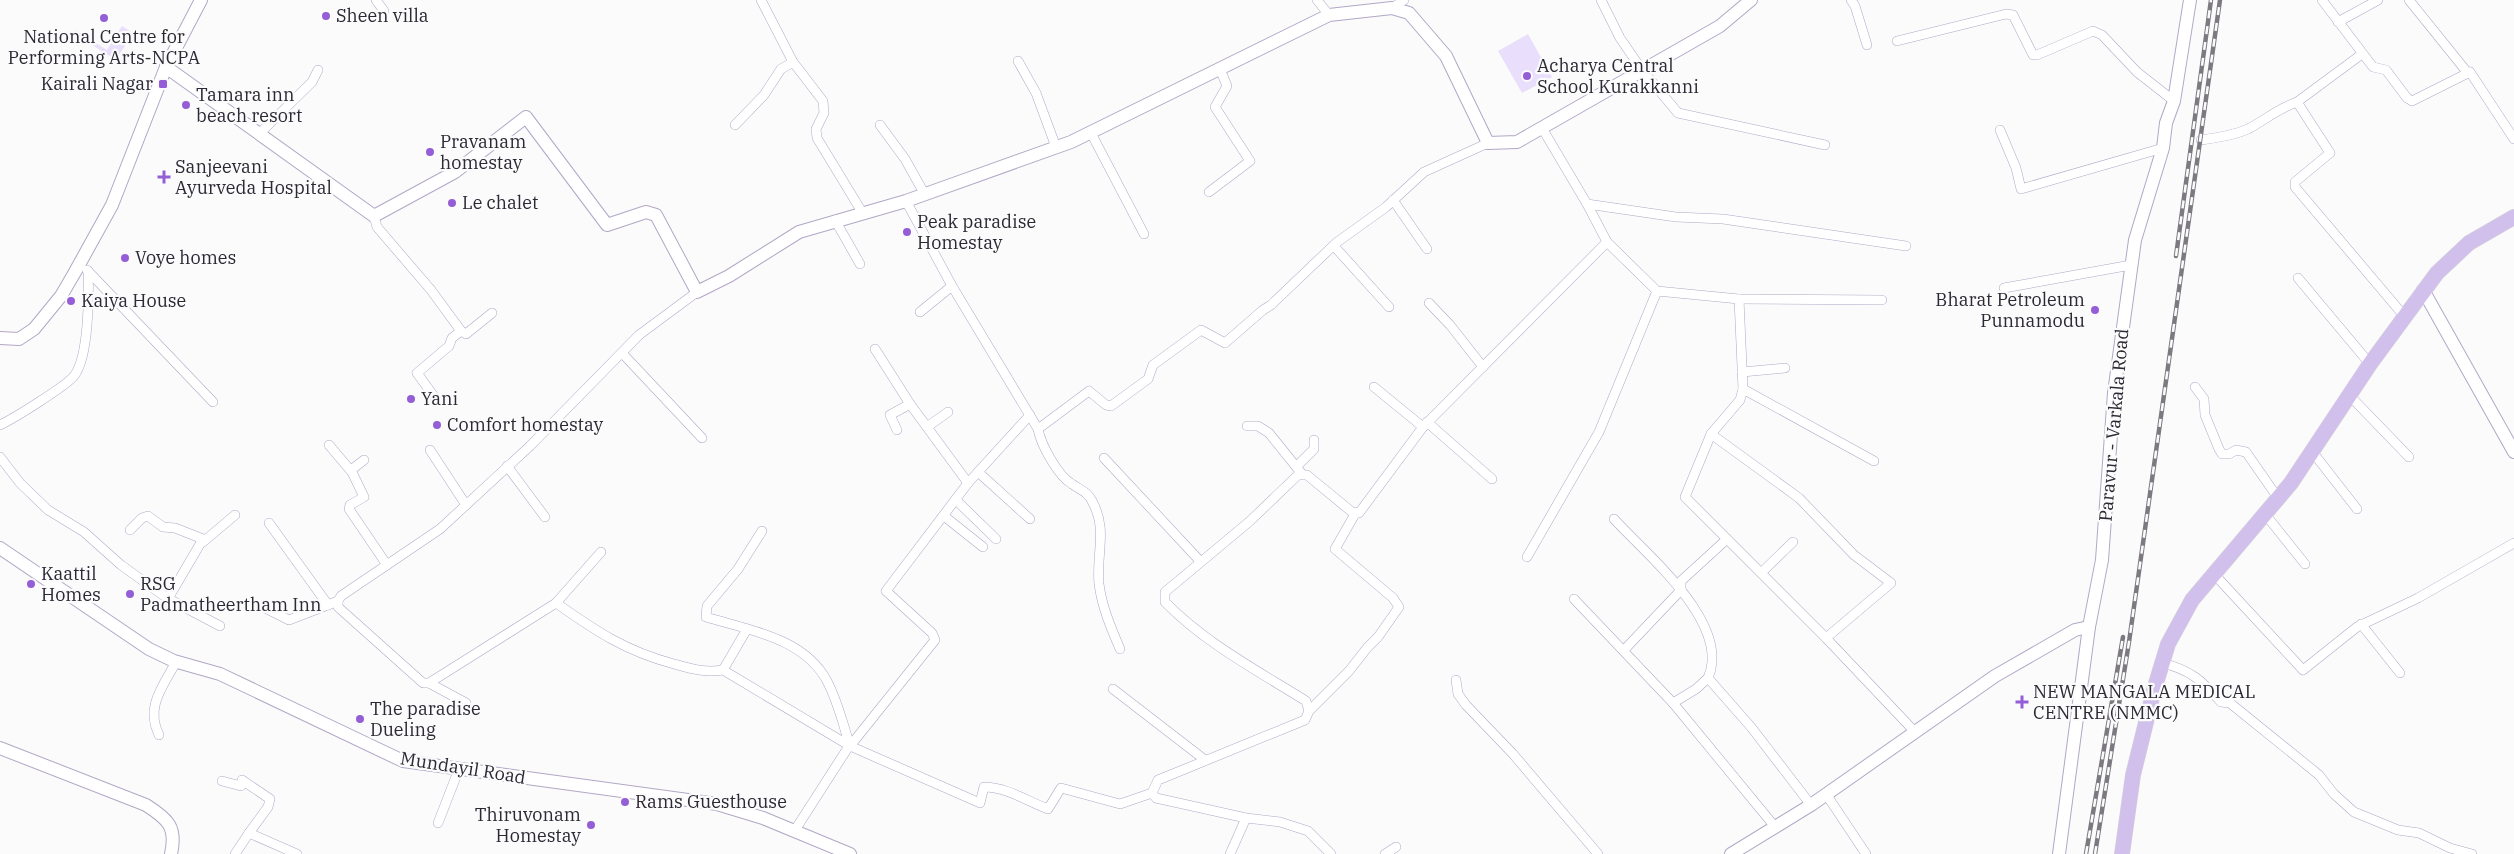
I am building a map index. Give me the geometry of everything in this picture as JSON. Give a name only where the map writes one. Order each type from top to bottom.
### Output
[{"type":"main road","points":[[0,338],[19,339],[34,329],[83,268],[112,205],[166,68],[200,0]]},
{"type":"main road","points":[[166,68],[374,216],[455,172],[526,117],[607,225],[646,212],[656,215],[697,292],[729,276],[800,232],[862,212],[906,201],[1056,147],[1090,133],[1329,15],[1392,8],[1409,13],[1446,56],[1488,143],[1517,142],[1720,26],[1751,0]]},
{"type":"main road","name":"Paravur - Varkala Road","points":[[2059,854],[2089,627],[2102,560],[2114,393],[2131,265],[2135,240],[2163,148],[2166,122],[2174,101],[2188,3]]},
{"type":"main road","points":[[2122,854],[2133,775],[2162,663],[2168,644],[2192,600],[2278,498],[2423,290],[2469,243],[2514,217]]},
{"type":"main road","points":[[2423,290],[2514,452]]},
{"type":"main road","name":"Mundayil Road","points":[[0,548],[149,649],[176,662],[220,674],[403,761],[717,804],[763,818],[850,854]]},
{"type":"main road","points":[[1731,854],[1811,805],[1996,676],[2075,630],[2089,627]]},
{"type":"main road","points":[[0,748],[146,805],[162,815],[172,829],[174,842],[171,854]]},
{"type":"street","points":[[376,0],[384,11]]},
{"type":"street","points":[[761,0],[793,62],[823,101],[824,113],[816,129],[817,138],[862,212]]},
{"type":"street","points":[[1317,0],[1329,15]]},
{"type":"street","points":[[1392,8],[1404,0]]},
{"type":"street","points":[[1601,0],[1620,38],[1642,70],[1678,113],[1825,145]]},
{"type":"street","points":[[1851,0],[1855,6],[1867,45]]},
{"type":"street","points":[[2322,0],[2373,67],[2386,70],[2407,98],[2412,101],[2467,72]]},
{"type":"street","points":[[2338,22],[2378,0]]},
{"type":"street","points":[[2409,0],[2467,72],[2470,72],[2514,139]]},
{"type":"street","points":[[1897,41],[2006,14],[2013,16],[2033,55],[2093,31],[2102,35],[2137,72],[2174,101]]},
{"type":"street","points":[[2201,140],[2245,130],[2286,106],[2297,102],[2362,54]]},
{"type":"street","points":[[1018,61],[1036,93],[1056,147]]},
{"type":"street","points":[[735,125],[764,95],[781,68],[793,62]]},
{"type":"street","points":[[1209,192],[1250,161],[1215,107],[1227,86],[1220,69]]},
{"type":"street","points":[[259,134],[312,82],[318,70]]},
{"type":"street","points":[[2297,102],[2330,153],[2300,176],[2295,182],[2295,187],[2406,317]]},
{"type":"street","points":[[880,125],[905,159],[924,193]]},
{"type":"street","points":[[1542,128],[1607,242],[1657,291],[1739,299],[1882,300]]},
{"type":"street","points":[[2000,130],[2016,168],[2021,188],[2163,148]]},
{"type":"street","points":[[1090,133],[1144,234]]},
{"type":"street","points":[[1038,429],[1088,391],[1110,406],[1148,379],[1153,365],[1201,330],[1225,342],[1271,305],[1334,246],[1393,200],[1424,172],[1488,143]]},
{"type":"street","points":[[1393,200],[1427,249]]},
{"type":"street","points":[[906,201],[952,286],[1038,429],[1041,443],[1070,484],[1084,490],[1092,501],[1102,525],[1099,583],[1104,610],[1120,649]]},
{"type":"street","points":[[1587,204],[1676,217],[1723,219],[1906,246]]},
{"type":"street","points":[[374,216],[377,227],[431,290],[461,331],[466,334],[492,313]]},
{"type":"street","points":[[835,220],[860,264]]},
{"type":"street","points":[[556,602],[604,637],[644,656],[705,673],[723,670],[849,746],[980,803],[984,787],[995,787],[999,790],[1009,791],[1048,809],[1061,788],[1120,804],[1152,793],[1158,780],[1304,720],[1309,711],[1349,672],[1378,637],[1399,607],[1393,598],[1335,549],[1355,514],[1367,504],[1425,425],[1607,242]]},
{"type":"street","points":[[1334,246],[1389,307]]},
{"type":"street","points":[[2004,288],[2131,265]]},
{"type":"street","points":[[83,268],[213,402]]},
{"type":"street","points":[[0,425],[12,420],[74,376],[83,352],[87,327],[83,268]]},
{"type":"street","points":[[2298,278],[2370,364]]},
{"type":"street","points":[[920,312],[952,286]]},
{"type":"street","points":[[1527,557],[1599,432],[1657,291]]},
{"type":"street","points":[[466,703],[429,683],[423,683],[377,644],[338,607],[338,601],[341,596],[440,528],[508,466],[639,335],[697,292]]},
{"type":"street","points":[[1739,299],[1743,389],[1740,400],[1711,434],[1685,497],[1826,638],[1916,733]]},
{"type":"street","points":[[1429,303],[1450,325],[1483,367]]},
{"type":"street","points":[[438,402],[417,372],[449,346],[452,338],[461,331]]},
{"type":"street","points":[[875,349],[910,404],[968,484]]},
{"type":"street","points":[[622,353],[702,438]]},
{"type":"street","points":[[1742,372],[1785,368]]},
{"type":"street","points":[[1374,387],[1492,479]]},
{"type":"street","points":[[2195,387],[2204,399],[2205,415],[2222,454],[2229,454],[2236,450],[2246,452],[2278,498]]},
{"type":"street","points":[[1743,389],[1874,461]]},
{"type":"street","points":[[2350,396],[2409,457]]},
{"type":"street","points":[[897,430],[890,415],[910,404]]},
{"type":"street","points":[[927,427],[948,412]]},
{"type":"street","points":[[794,830],[849,746],[935,640],[934,634],[886,590],[968,484],[1030,415]]},
{"type":"street","points":[[1247,426],[1263,428],[1299,470],[1355,514]]},
{"type":"street","points":[[1711,434],[1799,498],[1854,555],[1891,583],[1826,638]]},
{"type":"street","points":[[1309,711],[1306,701],[1210,640],[1165,602],[1165,592],[1238,531],[1298,474],[1314,450],[1314,440]]},
{"type":"street","points":[[329,445],[351,471],[364,497],[350,505],[349,509],[387,565]]},
{"type":"street","points":[[430,450],[466,505]]},
{"type":"street","points":[[2311,450],[2357,509]]},
{"type":"street","points":[[0,457],[20,483],[48,510],[84,532],[121,565],[167,598],[220,626]]},
{"type":"street","points":[[1104,458],[1200,561]]},
{"type":"street","points":[[351,471],[364,460]]},
{"type":"street","points":[[508,466],[545,517]]},
{"type":"street","points":[[978,472],[1030,519]]},
{"type":"street","points":[[956,500],[996,539]]},
{"type":"street","points":[[2265,514],[2305,564]]},
{"type":"street","points":[[130,530],[142,518],[148,516],[163,527],[175,528],[202,538],[203,542]]},
{"type":"street","points":[[167,598],[203,542],[236,516]]},
{"type":"street","points":[[944,516],[983,547]]},
{"type":"street","points":[[1614,519],[1691,600],[1708,636],[1713,666],[1708,678],[1696,689],[1673,703]]},
{"type":"street","points":[[269,524],[328,604]]},
{"type":"street","points":[[762,531],[738,569],[707,606],[706,616],[785,642],[813,661],[826,680],[838,706],[849,746]]},
{"type":"street","points":[[1624,650],[1681,590],[1681,581],[1727,539]]},
{"type":"street","points":[[1761,573],[1793,542]]},
{"type":"street","points":[[2214,574],[2303,670],[2362,624],[2418,598],[2514,543]]},
{"type":"street","points":[[429,683],[556,602],[601,552]]},
{"type":"street","points":[[1574,599],[1673,703],[1776,828]]},
{"type":"street","points":[[263,607],[289,620],[338,601]]},
{"type":"street","points":[[2362,624],[2400,674]]},
{"type":"street","points":[[723,670],[747,630]]},
{"type":"street","points":[[159,735],[153,720],[153,709],[176,662]]},
{"type":"street","points":[[2162,663],[2179,667],[2198,677],[2221,702],[2230,703],[2319,774],[2334,794],[2354,812],[2398,830],[2418,833],[2450,848],[2472,854]]},
{"type":"street","points":[[1708,678],[1751,728],[1811,805]]},
{"type":"street","points":[[1456,680],[1458,694],[1466,705],[1513,754],[1598,854]]},
{"type":"street","points":[[1113,689],[1205,760]]},
{"type":"street","points":[[438,823],[459,769]]},
{"type":"street","points":[[222,781],[241,786],[242,780],[270,799],[268,807],[235,854]]},
{"type":"street","points":[[1152,793],[1156,798],[1246,818],[1280,822],[1308,831],[1331,854]]},
{"type":"street","points":[[1826,794],[1866,854]]},
{"type":"street","points":[[1230,854],[1246,818]]},
{"type":"street","points":[[249,833],[297,854]]},
{"type":"street","points":[[1385,854],[1396,847]]},
{"type":"shaded area","points":[[122,26],[133,33],[116,60],[73,33],[75,30],[107,50]]},
{"type":"shaded area","points":[[1528,34],[1552,77],[1522,93],[1498,51]]},
{"type":"railway","points":[[2176,256],[2211,0]]},
{"type":"railway","points":[[2095,854],[2129,642],[2220,0]]},
{"type":"railway","points":[[2086,854],[2123,637]]},
{"type":"place","name":"Sheen villa","points":[[326,16]]},
{"type":"place","name":"National Centre for Performing Arts-NCPA","points":[[104,18]]},
{"type":"place","name":"Acharya Central School Kurakkanni","points":[[1527,76]]},
{"type":"place","name":"Kairali Nagar","points":[[163,84]]},
{"type":"place","name":"Tamara inn beach resort","points":[[186,105]]},
{"type":"place","name":"Pravanam homestay","points":[[430,152]]},
{"type":"place","name":"Sanjeevani Ayurveda Hospital","points":[[164,177]]},
{"type":"place","name":"Le chalet","points":[[452,203]]},
{"type":"place","name":"Peak paradise Homestay","points":[[907,232]]},
{"type":"place","name":"Voye homes","points":[[125,258]]},
{"type":"place","name":"Kaiya House","points":[[71,301]]},
{"type":"place","name":"Bharat Petroleum Punnamodu","points":[[2095,310]]},
{"type":"place","name":"Yani","points":[[411,399]]},
{"type":"place","name":"Comfort homestay","points":[[437,425]]},
{"type":"place","name":"Kaattil Homes","points":[[31,584]]},
{"type":"place","name":"RSG Padmatheertham Inn","points":[[130,594]]},
{"type":"place","name":"NEW MANGALA MEDICAL CENTRE (NMMC)","points":[[2022,702]]},
{"type":"place","name":"The paradise Dueling","points":[[360,719]]},
{"type":"place","name":"Rams Guesthouse","points":[[625,802]]},
{"type":"place","name":"Thiruvonam Homestay","points":[[591,825]]}]
